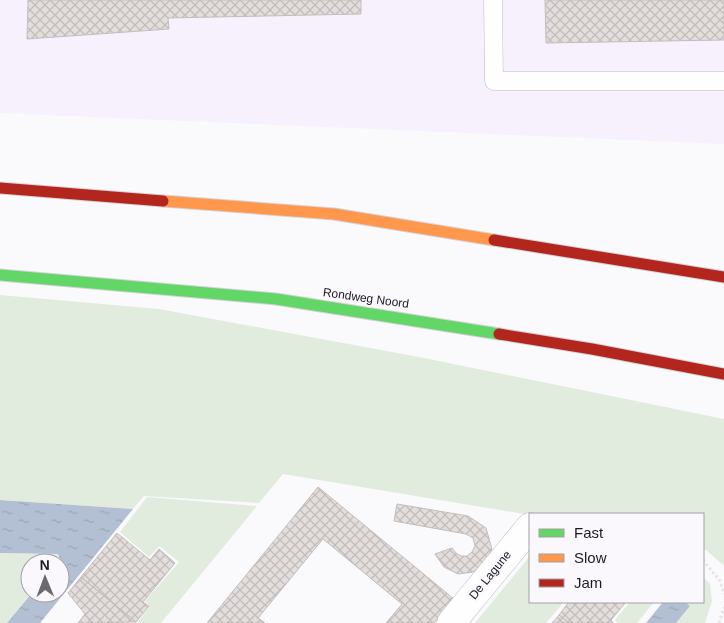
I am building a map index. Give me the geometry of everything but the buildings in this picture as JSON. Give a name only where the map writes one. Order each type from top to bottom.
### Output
[{"type":"main road","points":[[0,188],[334,214],[724,277]]},
{"type":"main road","name":"Rondweg Noord","points":[[0,275],[276,299],[582,347],[724,374]]},
{"type":"street","name":"De Lagune","points":[[451,623],[529,528]]},
{"type":"lane","points":[[493,0],[494,81],[724,81]]},
{"type":"path","points":[[704,561],[720,581],[724,594]]},
{"type":"path","points":[[719,623],[724,607]]},
{"type":"shaded area","points":[[0,0],[724,0],[724,144],[0,113]]},
{"type":"green space","points":[[0,295],[159,309],[419,357],[724,419],[724,566],[704,549],[704,513],[529,513],[529,515],[283,474],[259,503],[144,496],[133,509],[0,500]]},
{"type":"green space","points":[[147,497],[257,506],[161,623],[137,623],[150,606],[145,601],[179,562],[159,546],[149,557],[120,532]]},
{"type":"green space","points":[[0,553],[20,553],[20,603],[24,603],[7,623],[0,623]]},
{"type":"green space","points":[[529,557],[529,603],[563,603],[546,623],[475,623]]},
{"type":"green space","points":[[704,578],[710,584],[712,601],[705,623],[676,623],[690,606],[686,603],[704,603]]},
{"type":"green space","points":[[629,603],[653,603],[637,623],[618,623],[615,620]]},
{"type":"water","points":[[0,500],[133,509],[70,586],[70,553],[0,553]]},
{"type":"water","points":[[24,603],[56,603],[40,623],[7,623]]},
{"type":"water","points":[[662,603],[686,603],[690,606],[676,623],[646,623]]},
{"type":"traffic: fast","points":[[0,275],[276,299],[499,334]]},
{"type":"traffic: slow","points":[[163,201],[334,214],[494,240]]},
{"type":"traffic: jam","points":[[0,188],[163,201]]},
{"type":"traffic: jam","points":[[494,240],[724,277]]},
{"type":"traffic: jam","points":[[499,334],[592,349],[724,374]]}]
